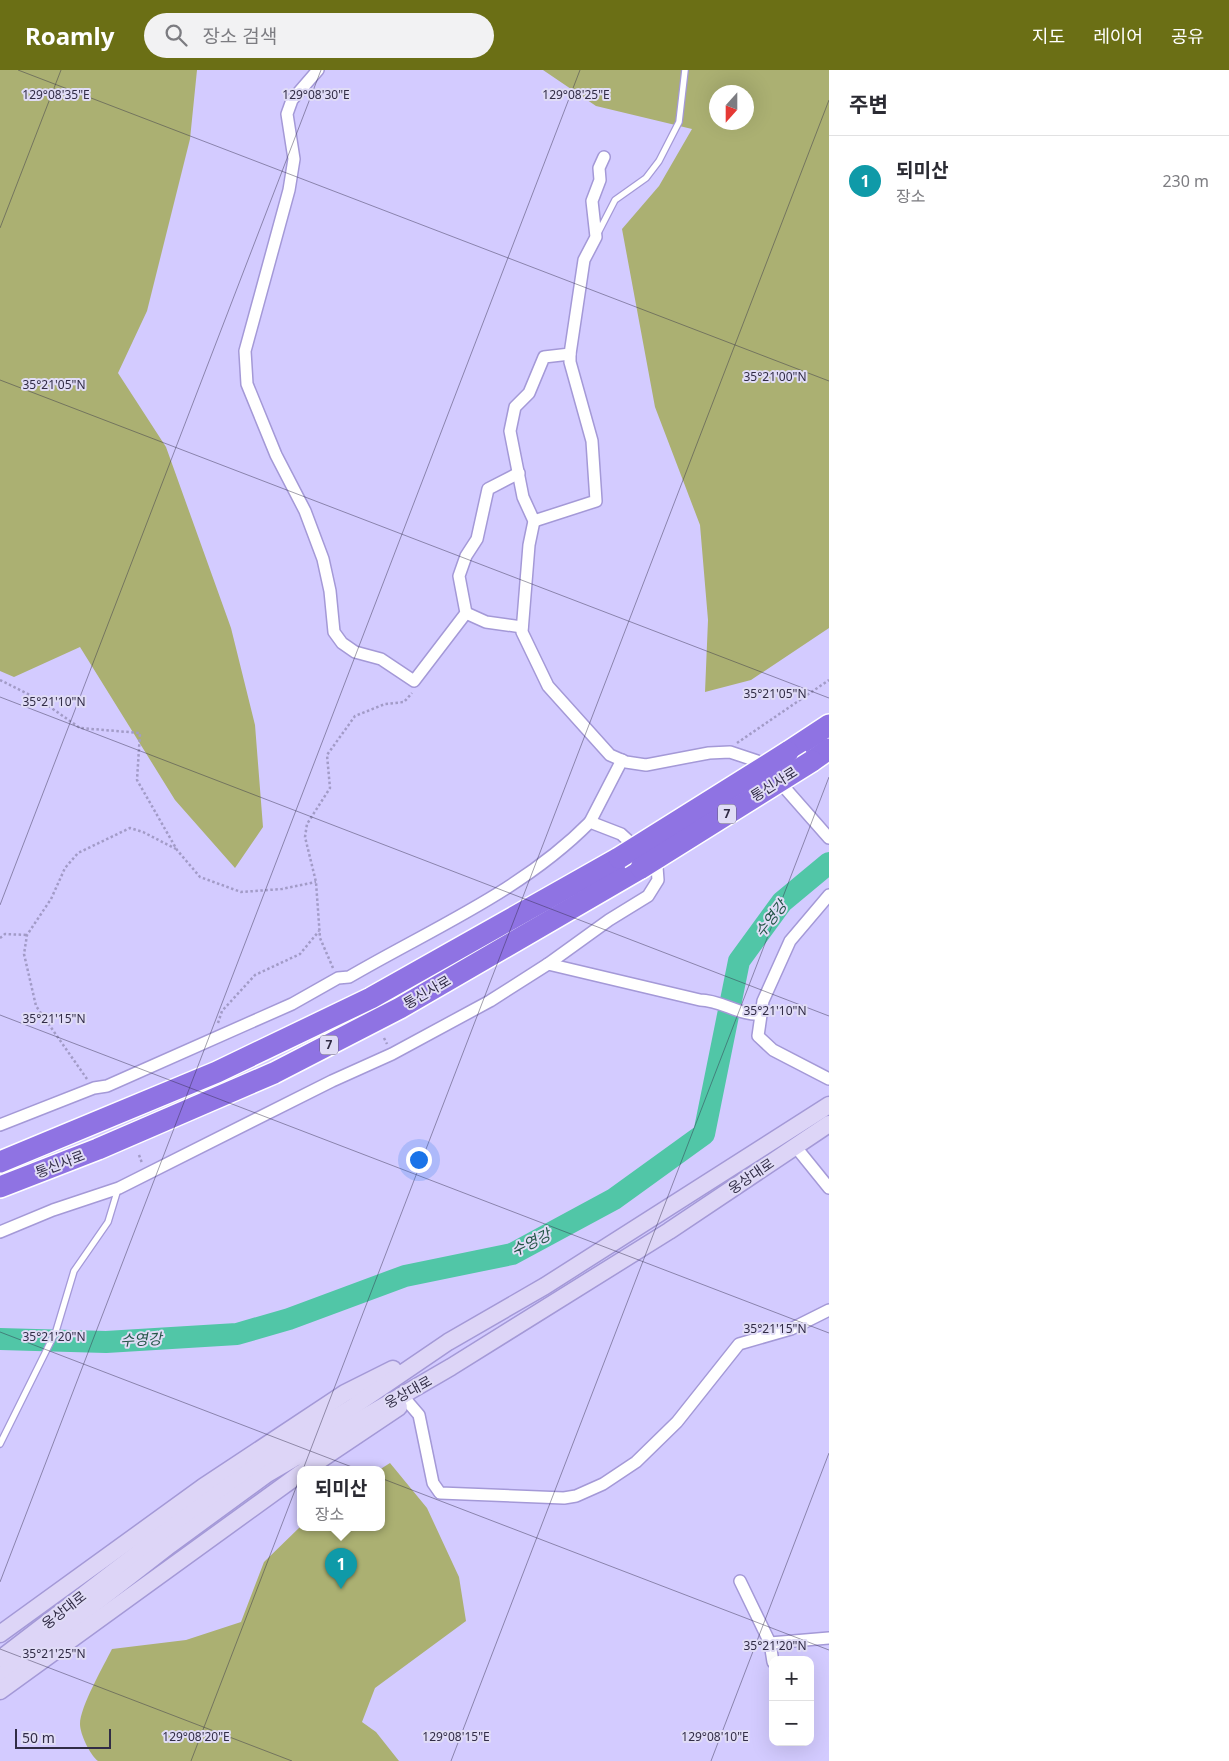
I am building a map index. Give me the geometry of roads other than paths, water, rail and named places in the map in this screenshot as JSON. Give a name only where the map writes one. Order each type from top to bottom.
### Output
[{"type":"highway","name":"통신사로","points":[[0,1162],[217,1072],[371,998],[618,858],[829,725]]},
{"type":"highway","name":"통신사로","points":[[0,1187],[98,1149],[274,1073],[400,1008],[641,868],[820,755]]},
{"type":"main road","name":"웅상대로","points":[[0,1677],[31,1645],[160,1536],[259,1464],[351,1408],[448,1342],[545,1286],[829,1105]]},
{"type":"main road","name":"웅상대로","points":[[31,1645],[267,1474],[451,1367],[669,1231],[829,1124]]},
{"type":"main road","points":[[0,1634],[203,1487],[344,1393],[448,1342]]},
{"type":"main road","points":[[312,1466],[408,1402],[451,1367]]},
{"type":"main road","points":[[0,1691],[297,1476]]},
{"type":"main road","points":[[0,1659],[31,1645]]},
{"type":"street","points":[[318,70],[292,100],[287,114],[294,160],[289,190],[245,351],[247,384],[276,455],[304,512],[323,559],[330,591],[334,632],[342,643],[355,652],[382,659],[414,681],[466,613],[459,576],[466,556],[476,539],[488,489],[518,473]]},
{"type":"street","points":[[534,521],[596,501],[592,441],[570,362],[570,354],[584,260],[596,237],[592,202],[600,180],[599,168],[604,156]]},
{"type":"street","points":[[570,354],[544,357],[529,393],[515,407],[510,431],[510,442],[523,497],[534,521],[529,545],[522,632],[548,686],[610,755],[622,760],[646,765],[709,753],[730,752],[757,761],[777,779],[826,833]]},
{"type":"street","points":[[466,613],[486,622],[522,627]]},
{"type":"street","points":[[0,1125],[94,1088],[107,1086],[292,1004],[338,978],[348,977],[478,905],[534,871],[566,847],[590,822],[622,760]]},
{"type":"street","points":[[0,1232],[53,1210],[118,1188],[332,1080],[392,1054],[490,1001],[548,964],[609,920],[648,896],[658,880],[657,867],[621,834],[590,822]]},
{"type":"street","points":[[829,895],[790,941],[757,1015],[758,1036],[773,1050],[829,1079]]},
{"type":"street","points":[[548,964],[700,1000],[708,1000],[757,1015]]},
{"type":"street","points":[[795,1146],[829,1188]]},
{"type":"street","points":[[408,1402],[419,1415],[433,1482],[440,1493],[564,1498],[576,1496],[620,1475],[651,1448],[677,1422],[739,1344],[791,1329],[829,1310]]},
{"type":"street","points":[[740,1581],[770,1643],[772,1656]]},
{"type":"street","points":[[770,1643],[829,1638]]},
{"type":"lane","points":[[596,237],[615,200],[646,178],[659,161],[679,122],[685,70]]},
{"type":"lane","points":[[0,1444],[56,1331],[74,1271],[108,1222],[118,1188]]},
{"type":"waterway","name":"수영강","points":[[0,1339],[106,1342],[237,1334],[289,1319],[405,1276],[512,1254],[614,1199],[704,1134],[739,961],[782,902],[829,863]]},
{"type":"place","name":"되미산","points":[[341,1589]]}]
